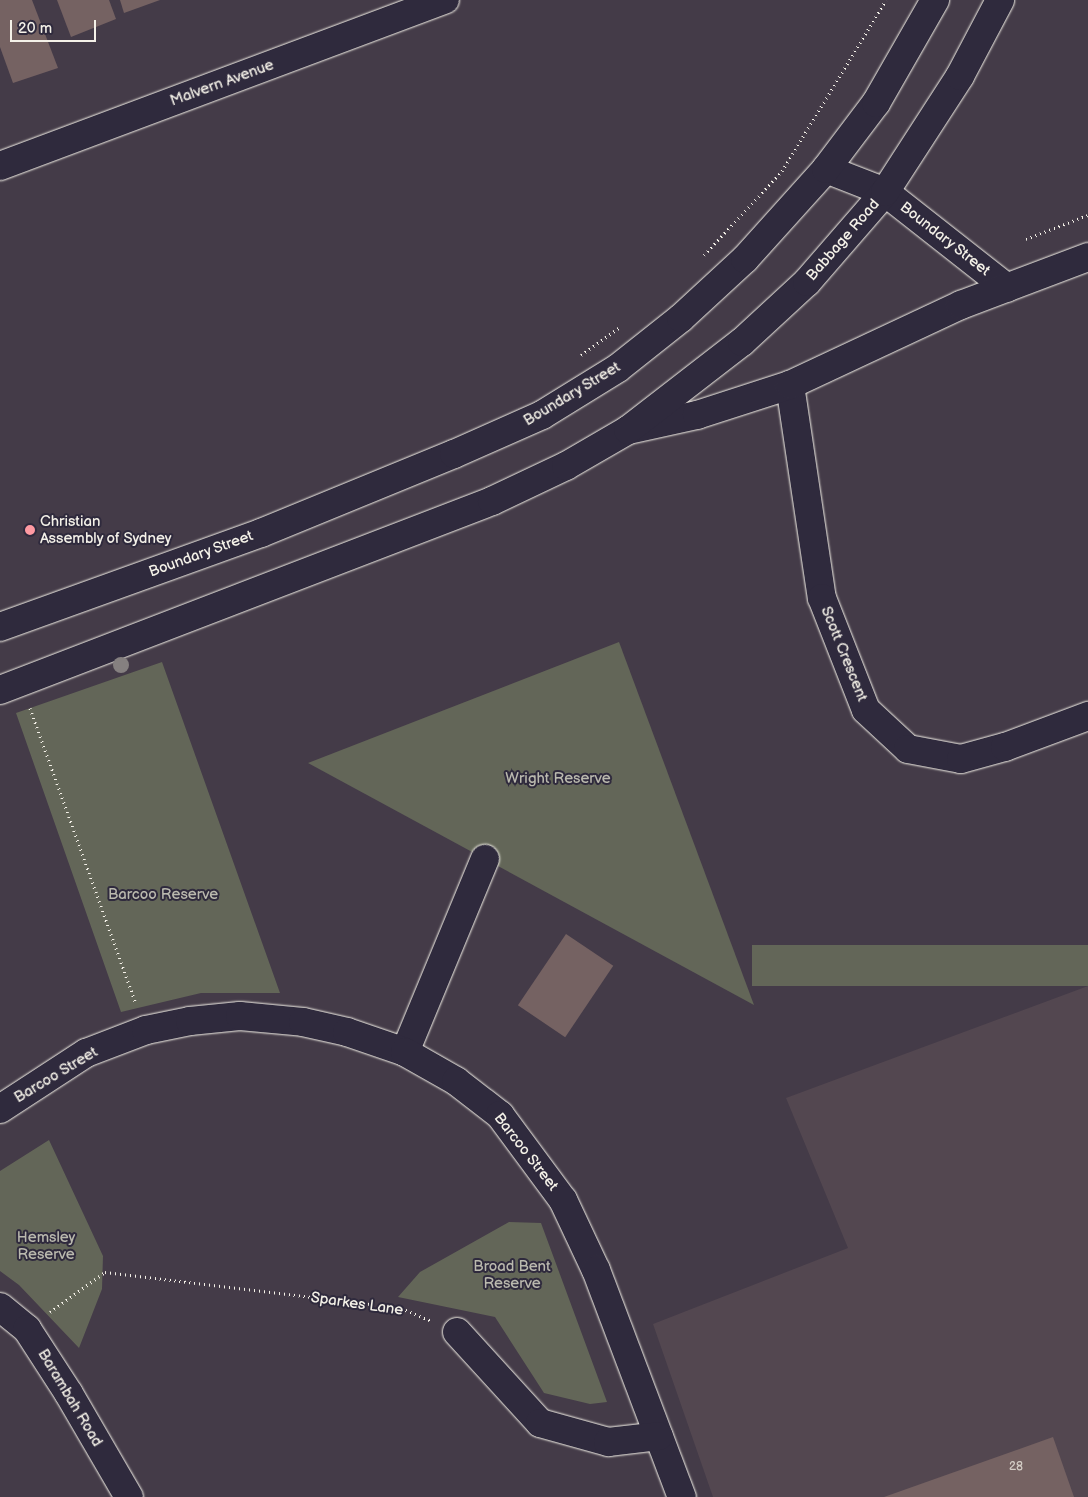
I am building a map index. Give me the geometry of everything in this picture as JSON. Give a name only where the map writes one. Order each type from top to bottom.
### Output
[{"type":"main road","name":"Malvern Avenue","points":[[0,166],[445,0]]},
{"type":"main road","points":[[826,170],[876,103],[935,0]]},
{"type":"main road","name":"Babbage Road","points":[[628,430],[742,342],[807,282],[885,192],[960,76],[1000,0]]},
{"type":"main road","name":"Boundary Street","points":[[0,627],[261,533],[454,454],[542,415],[618,368],[681,318],[745,259],[826,170],[885,192],[1007,288]]},
{"type":"main road","name":"Boundary Street","points":[[11,686],[492,501],[566,466],[628,430],[697,415],[790,385],[961,305],[1088,257]]},
{"type":"main road","name":"Scott Crescent","points":[[790,385],[822,598],[866,710],[908,749],[961,758],[1006,748],[1088,716]]},
{"type":"main road","points":[[405,1052],[485,859]]},
{"type":"main road","name":"Barcoo Street","points":[[0,1109],[86,1053],[146,1030],[190,1021],[240,1016],[303,1022],[347,1032],[405,1052],[456,1081],[500,1115],[563,1200],[596,1270],[682,1497]]},
{"type":"main road","name":"Barambah Road","points":[[0,1307],[27,1329],[69,1394],[129,1497]]},
{"type":"main road","points":[[457,1332],[540,1423],[608,1442],[659,1436]]},
{"type":"path","points":[[702,257],[782,171],[886,0]]},
{"type":"path","points":[[1026,238],[1088,215]]},
{"type":"path","points":[[579,356],[628,321]]},
{"type":"path","points":[[11,686],[146,1030]]},
{"type":"path","name":"Sparkes Lane","points":[[27,1329],[106,1272],[402,1308],[457,1332]]},
{"type":"shaded area","points":[[1088,986],[1088,1497],[713,1497],[653,1324],[848,1248],[786,1098]]},
{"type":"green space","name":"Wright Reserve","points":[[619,642],[754,1005],[308,763]]},
{"type":"green space","name":"Barcoo Reserve","points":[[162,662],[280,993],[201,993],[121,1012],[16,713]]},
{"type":"green space","points":[[752,945],[1088,945],[1088,986],[752,986]]},
{"type":"green space","name":"Hemsley Reserve","points":[[49,1140],[103,1256],[102,1289],[79,1348],[19,1285],[0,1271],[0,1171]]},
{"type":"green space","name":"Broad Bent Reserve","points":[[509,1222],[541,1223],[607,1402],[590,1404],[544,1393],[495,1317],[398,1297],[420,1272]]},
{"type":"building","points":[[0,0],[32,0],[58,68],[13,83],[0,47]]},
{"type":"building","points":[[57,0],[109,0],[116,19],[71,37]]},
{"type":"building","points":[[120,0],[160,0],[124,13]]},
{"type":"building","points":[[566,934],[613,966],[565,1037],[518,1005]]},
{"type":"building","points":[[1053,1437],[1074,1497],[884,1497]]},
{"type":"place","name":"Christian Assembly of Sydney","points":[[30,530]]}]
